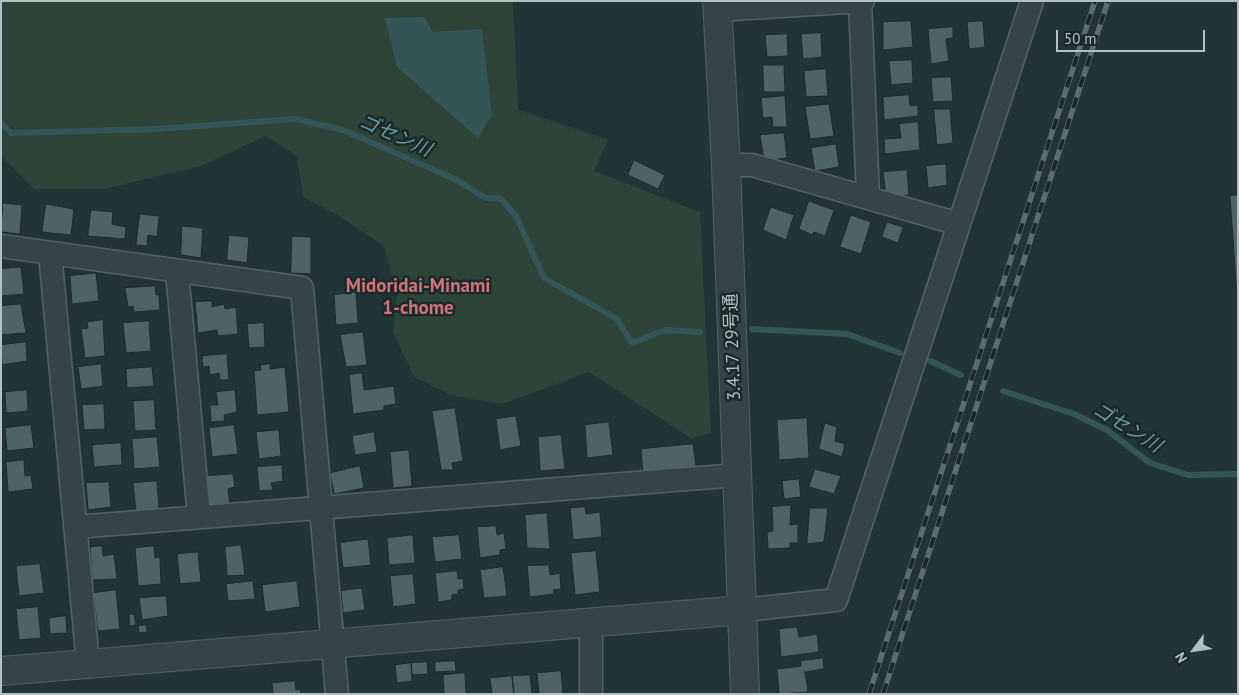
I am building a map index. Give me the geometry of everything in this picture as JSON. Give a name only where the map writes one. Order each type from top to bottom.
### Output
[{"type":"street","points":[[717,5],[862,1],[868,198]]},
{"type":"street","points":[[1,672],[743,610],[836,600],[1032,1]]},
{"type":"street","name":"3.4.17 29号通","points":[[717,5],[726,165],[745,694]]},
{"type":"street","points":[[726,165],[752,165],[959,224]]},
{"type":"street","points":[[1,246],[302,288],[337,694]]},
{"type":"street","points":[[50,253],[88,664]]},
{"type":"street","points":[[177,271],[198,517]]},
{"type":"street","points":[[75,527],[738,475]]},
{"type":"street","points":[[591,622],[592,694]]},
{"type":"green space","points":[[1,1],[513,1],[518,110],[608,140],[594,171],[700,212],[711,433],[691,438],[589,372],[503,404],[450,395],[414,377],[393,332],[397,294],[384,246],[339,216],[303,197],[297,156],[265,136],[201,166],[104,189],[34,189],[1,155]]},
{"type":"water","points":[[425,17],[432,32],[482,29],[492,115],[478,138],[397,67],[385,18]]},
{"type":"building","points":[[911,21],[913,47],[883,50],[883,22]]},
{"type":"building","points":[[983,21],[985,47],[969,49],[967,22]]},
{"type":"building","points":[[953,27],[953,38],[946,39],[949,61],[931,64],[928,29]]},
{"type":"building","points":[[821,33],[822,57],[803,59],[801,34]]},
{"type":"building","points":[[787,34],[788,56],[767,57],[765,35]]},
{"type":"building","points":[[912,60],[913,83],[891,85],[889,61]]},
{"type":"building","points":[[763,65],[784,65],[785,92],[764,92]]},
{"type":"building","points":[[826,69],[828,96],[806,97],[804,71]]},
{"type":"building","points":[[951,77],[953,101],[933,102],[931,78]]},
{"type":"building","points":[[909,95],[910,106],[918,105],[918,116],[884,120],[883,97]]},
{"type":"building","points":[[785,96],[787,127],[773,127],[772,117],[763,118],[761,98]]},
{"type":"building","points":[[829,104],[834,136],[810,139],[805,107]]},
{"type":"building","points":[[934,109],[950,109],[953,143],[937,145]]},
{"type":"building","points":[[918,122],[920,150],[885,154],[884,139],[901,138],[899,124]]},
{"type":"building","points":[[784,133],[787,158],[764,161],[760,135]]},
{"type":"building","points":[[836,144],[839,167],[815,171],[811,148]]},
{"type":"building","points":[[634,160],[665,175],[658,189],[628,175]]},
{"type":"building","points":[[946,164],[947,185],[928,188],[926,166]]},
{"type":"building","points":[[907,170],[909,195],[886,197],[883,172]]},
{"type":"building","points":[[1238,195],[1238,312],[1230,196]]},
{"type":"building","points":[[809,201],[834,210],[825,236],[814,232],[812,235],[799,229]]},
{"type":"building","points":[[3,203],[22,205],[20,234],[1,232]]},
{"type":"building","points":[[46,204],[74,209],[71,235],[42,232]]},
{"type":"building","points":[[771,207],[794,215],[786,240],[763,230]]},
{"type":"building","points":[[91,210],[113,212],[112,224],[126,227],[125,239],[88,236]]},
{"type":"building","points":[[140,214],[159,216],[157,237],[148,235],[147,246],[136,245]]},
{"type":"building","points":[[851,215],[871,222],[861,254],[840,247]]},
{"type":"building","points":[[887,222],[903,227],[898,243],[882,237]]},
{"type":"building","points":[[182,226],[203,228],[201,258],[181,255]]},
{"type":"building","points":[[229,235],[249,237],[247,263],[227,260]]},
{"type":"building","points":[[292,236],[311,237],[311,274],[291,273]]},
{"type":"building","points":[[21,267],[24,294],[1,296],[1,269]]},
{"type":"building","points":[[96,273],[99,301],[72,304],[70,276]]},
{"type":"building","points":[[155,286],[156,295],[159,295],[160,310],[134,312],[133,306],[128,307],[125,288]]},
{"type":"building","points":[[356,292],[358,323],[336,325],[334,295]]},
{"type":"building","points":[[212,301],[212,307],[224,304],[225,309],[236,307],[238,334],[218,336],[217,330],[198,333],[195,302]]},
{"type":"building","points":[[21,304],[26,333],[1,335],[1,306]]},
{"type":"building","points":[[103,320],[105,356],[85,358],[81,329],[88,328],[87,322]]},
{"type":"building","points":[[149,321],[151,351],[126,353],[123,323]]},
{"type":"building","points":[[264,323],[265,347],[249,348],[247,324]]},
{"type":"building","points":[[363,332],[367,365],[346,367],[340,335]]},
{"type":"building","points":[[26,342],[27,361],[2,365],[1,345]]},
{"type":"building","points":[[227,354],[229,380],[220,380],[219,373],[210,375],[209,366],[203,367],[202,356]]},
{"type":"building","points":[[101,364],[103,386],[81,389],[78,367]]},
{"type":"building","points":[[270,364],[270,369],[285,367],[289,412],[257,415],[254,371],[261,370],[260,365]]},
{"type":"building","points":[[152,367],[154,386],[127,388],[126,369]]},
{"type":"building","points":[[362,373],[364,390],[394,386],[396,404],[384,406],[384,410],[353,414],[349,375]]},
{"type":"building","points":[[27,390],[28,411],[6,413],[5,392]]},
{"type":"building","points":[[235,390],[237,412],[224,415],[225,421],[211,422],[210,405],[218,405],[216,392]]},
{"type":"building","points":[[154,400],[156,430],[135,431],[133,401]]},
{"type":"building","points":[[104,404],[105,429],[84,430],[82,405]]},
{"type":"building","points":[[455,408],[463,461],[452,463],[453,470],[441,470],[432,411]]},
{"type":"building","points":[[516,416],[521,446],[500,450],[496,419]]},
{"type":"building","points":[[807,418],[809,458],[779,460],[777,420]]},
{"type":"building","points":[[609,422],[613,455],[587,458],[585,425]]},
{"type":"building","points":[[825,423],[837,427],[835,441],[845,444],[842,457],[819,449]]},
{"type":"building","points":[[31,425],[34,448],[7,451],[5,428]]},
{"type":"building","points":[[234,425],[238,454],[212,457],[209,428]]},
{"type":"building","points":[[279,430],[281,456],[259,459],[256,432]]},
{"type":"building","points":[[374,432],[377,452],[355,455],[352,436]]},
{"type":"building","points":[[561,435],[565,469],[540,471],[538,437]]},
{"type":"building","points":[[157,437],[160,467],[134,469],[132,439]]},
{"type":"building","points":[[121,443],[122,465],[94,467],[92,445]]},
{"type":"building","points":[[693,444],[696,466],[643,473],[641,449]]},
{"type":"building","points":[[409,450],[412,486],[393,488],[390,452]]},
{"type":"building","points":[[24,460],[25,476],[31,475],[33,489],[8,492],[6,462]]},
{"type":"building","points":[[282,465],[283,481],[271,483],[273,490],[259,491],[257,467]]},
{"type":"building","points":[[360,466],[364,488],[334,494],[330,473]]},
{"type":"building","points":[[815,469],[841,476],[834,494],[809,487]]},
{"type":"building","points":[[233,474],[235,487],[228,489],[230,505],[209,507],[206,476]]},
{"type":"building","points":[[799,479],[801,497],[784,499],[782,481]]},
{"type":"building","points":[[157,481],[159,510],[136,511],[133,483]]},
{"type":"building","points":[[109,482],[111,507],[88,510],[86,483]]},
{"type":"building","points":[[791,505],[790,525],[798,524],[798,543],[790,543],[790,548],[768,549],[767,532],[773,531],[772,507]]},
{"type":"building","points":[[585,507],[586,514],[600,512],[602,537],[573,540],[570,508]]},
{"type":"building","points":[[810,508],[828,508],[824,542],[807,544]]},
{"type":"building","points":[[547,513],[550,549],[527,548],[525,515]]},
{"type":"building","points":[[496,526],[497,535],[504,533],[506,549],[500,550],[500,555],[480,558],[477,527]]},
{"type":"building","points":[[413,535],[415,563],[389,565],[387,538]]},
{"type":"building","points":[[459,535],[462,559],[435,562],[432,537]]},
{"type":"building","points":[[368,539],[371,565],[343,568],[340,543]]},
{"type":"building","points":[[241,545],[245,575],[227,576],[225,547]]},
{"type":"building","points":[[102,546],[103,556],[114,554],[117,579],[92,580],[90,547]]},
{"type":"building","points":[[154,546],[155,558],[160,557],[161,584],[138,586],[135,548]]},
{"type":"building","points":[[596,551],[600,592],[575,595],[571,553]]},
{"type":"building","points":[[198,552],[201,582],[180,584],[177,554]]},
{"type":"building","points":[[40,564],[44,593],[19,596],[16,566]]},
{"type":"building","points":[[549,565],[550,575],[560,573],[561,589],[553,590],[554,594],[530,597],[527,566]]},
{"type":"building","points":[[503,567],[507,596],[484,598],[480,570]]},
{"type":"building","points":[[457,571],[458,579],[463,578],[464,589],[458,590],[458,594],[452,595],[452,600],[438,602],[435,573]]},
{"type":"building","points":[[413,574],[416,604],[393,607],[390,576]]},
{"type":"building","points":[[253,581],[255,599],[228,601],[226,584]]},
{"type":"building","points":[[297,581],[300,607],[265,612],[262,585]]},
{"type":"building","points":[[362,588],[365,610],[343,613],[341,591]]},
{"type":"building","points":[[116,590],[120,629],[98,631],[93,593]]},
{"type":"building","points":[[166,596],[168,616],[142,620],[139,598]]},
{"type":"building","points":[[38,607],[41,638],[19,640],[16,609]]},
{"type":"building","points":[[129,614],[134,614],[136,625],[130,626]]},
{"type":"building","points":[[66,616],[67,633],[50,634],[49,618]]},
{"type":"building","points":[[146,625],[147,632],[139,633],[138,626]]},
{"type":"building","points":[[797,627],[799,637],[817,634],[819,652],[781,657],[779,629]]},
{"type":"building","points":[[823,658],[824,669],[805,672],[808,692],[779,694],[777,669],[801,666],[801,661]]},
{"type":"building","points":[[455,661],[456,671],[435,672],[435,662]]},
{"type":"building","points":[[427,662],[428,674],[412,675],[411,663]]},
{"type":"building","points":[[411,663],[412,681],[397,683],[395,665]]},
{"type":"building","points":[[561,671],[563,694],[539,694],[537,673]]},
{"type":"building","points":[[465,673],[466,694],[444,694],[443,675]]},
{"type":"building","points":[[530,675],[532,694],[514,694],[512,676]]},
{"type":"building","points":[[512,676],[514,694],[492,694],[490,678]]},
{"type":"building","points":[[295,681],[296,690],[300,689],[301,694],[273,694],[272,683]]},
{"type":"waterway","name":"ゴセン川","points":[[1,123],[11,133],[156,129],[295,119],[343,130],[457,180],[486,198],[500,198],[516,216],[544,278],[617,319],[632,343],[665,330],[700,332]]},
{"type":"waterway","name":"ゴセン川","points":[[752,329],[847,334],[900,353]]},
{"type":"waterway","name":"ゴセン川","points":[[930,361],[961,375]]},
{"type":"waterway","name":"ゴセン川","points":[[1003,391],[1074,414],[1107,430],[1150,463],[1188,475],[1238,474]]},
{"type":"railway","points":[[869,694],[1095,1]]},
{"type":"railway","points":[[883,694],[1108,1]]},
{"type":"district","name":"Midoridai-Minami 1-chome","points":[[418,298]]}]
